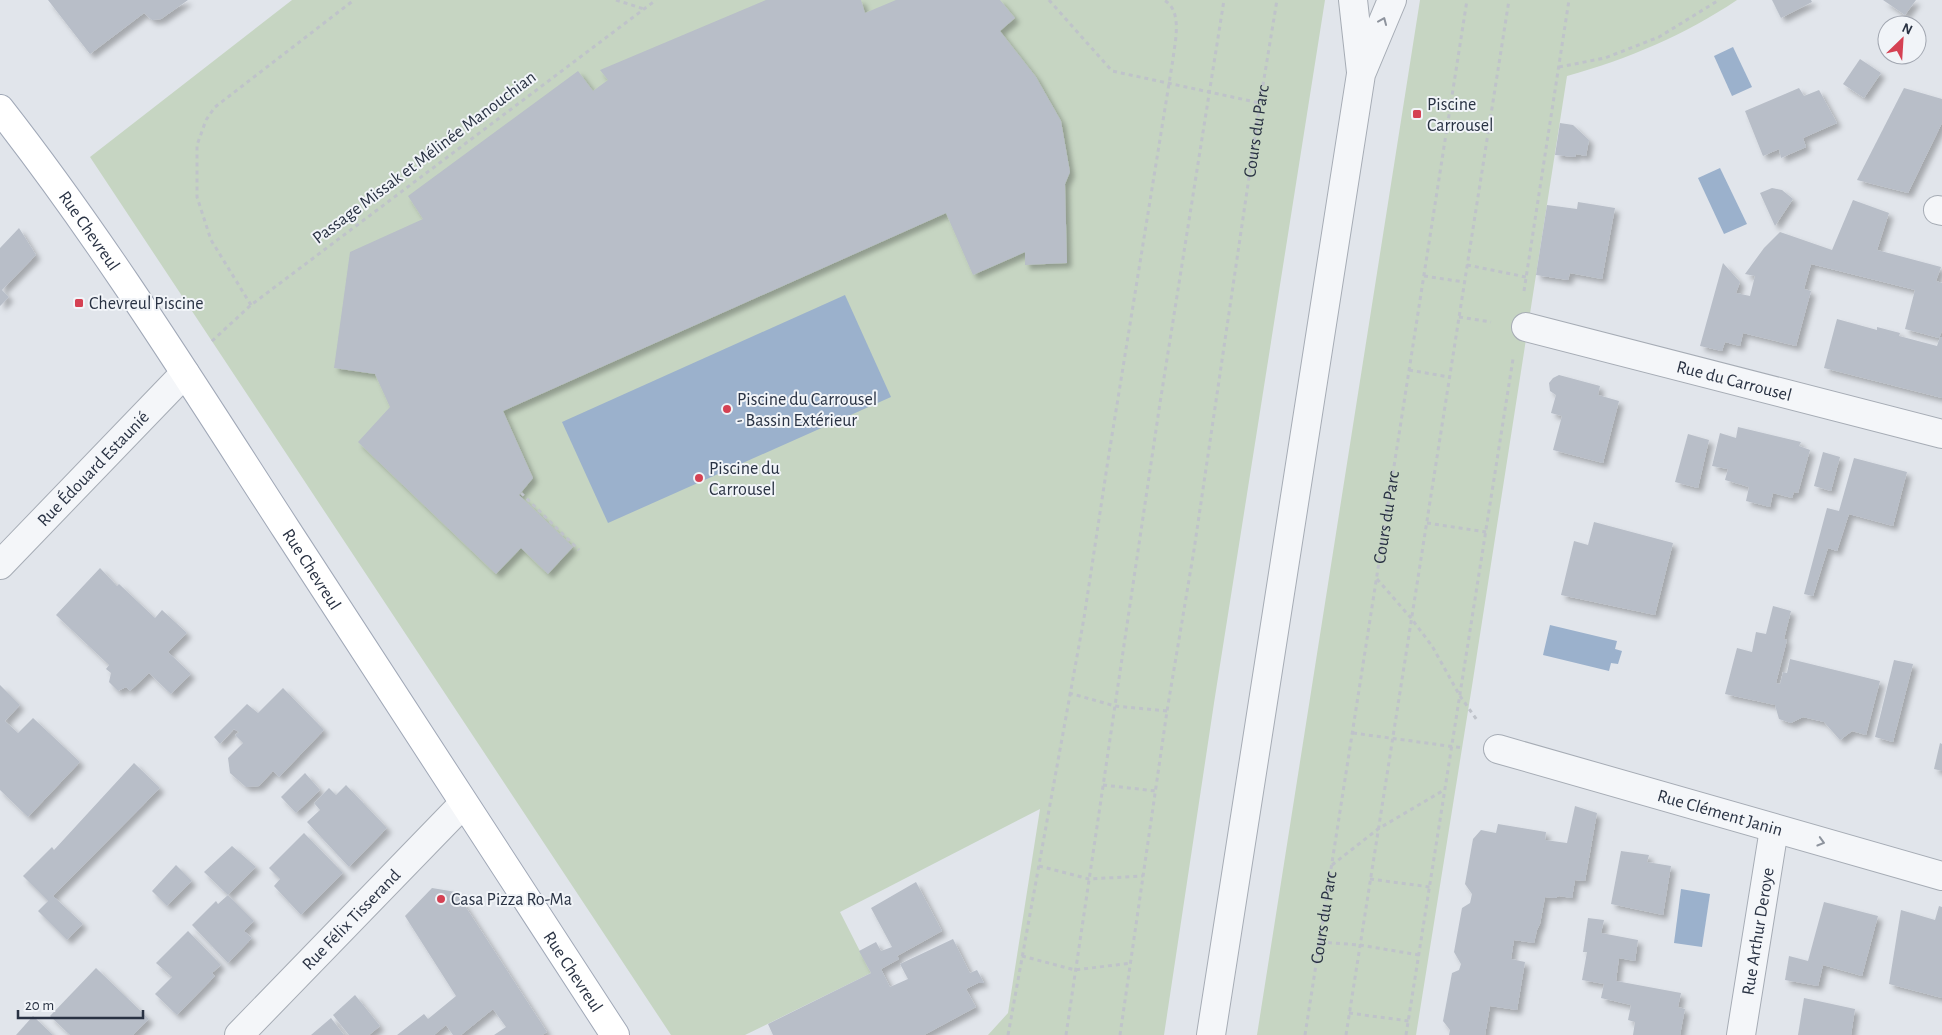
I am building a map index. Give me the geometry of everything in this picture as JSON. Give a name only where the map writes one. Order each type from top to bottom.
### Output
[{"type":"main road","name":"Rue Chevreul","points":[[0,109],[41,161],[185,372],[463,804],[615,1035]]},
{"type":"street","points":[[1353,0],[1361,74]]},
{"type":"street","points":[[1211,1035],[1361,74],[1392,0]]},
{"type":"street","name":"Rue du Carrousel","points":[[1526,327],[1942,434]]},
{"type":"street","name":"Rue Édouard Estaunié","points":[[0,565],[185,372]]},
{"type":"street","name":"Rue Clément Janin","points":[[1498,749],[1942,876]]},
{"type":"street","name":"Rue Félix Tisserand","points":[[238,1035],[463,804]]},
{"type":"street","name":"Rue Arthur Deroye","points":[[1741,1035],[1774,829]]},
{"type":"path","points":[[251,305],[211,240],[197,197],[197,145],[206,120],[215,107],[354,0]]},
{"type":"path","points":[[616,0],[644,9]]},
{"type":"path","name":"Passage Missak et Mélinée Manouchian","points":[[212,341],[251,305],[656,0]]},
{"type":"path","points":[[1049,0],[1112,70],[1260,103]]},
{"type":"path","points":[[1008,1035],[1084,618],[1169,84],[1176,20],[1170,2],[1164,0]]},
{"type":"path","points":[[1066,1035],[1114,706],[1224,0]]},
{"type":"path","name":"Cours du Parc","points":[[1120,1035],[1167,711],[1194,550],[1277,0]]},
{"type":"path","name":"Cours du Parc","points":[[1305,1035],[1467,0]]},
{"type":"path","points":[[1346,1035],[1509,0]]},
{"type":"path","points":[[1523,297],[1569,0]]},
{"type":"path","points":[[1559,67],[1605,58],[1659,37],[1719,0]]},
{"type":"path","points":[[1467,265],[1526,277]]},
{"type":"path","points":[[1424,276],[1464,282]]},
{"type":"path","points":[[1406,1035],[1514,355]]},
{"type":"path","points":[[1409,370],[1449,377]]},
{"type":"path","points":[[521,493],[579,550]]},
{"type":"path","points":[[1426,523],[1486,532]]},
{"type":"path","points":[[1377,578],[1432,646],[1460,696],[1498,749]]},
{"type":"path","points":[[1069,693],[1114,706],[1167,711]]},
{"type":"path","points":[[1352,733],[1452,748]]},
{"type":"path","points":[[1103,786],[1156,791]]},
{"type":"path","points":[[1332,865],[1378,829],[1445,790]]},
{"type":"path","points":[[1039,866],[1088,879],[1143,876]]},
{"type":"path","points":[[1370,879],[1430,887]]},
{"type":"path","points":[[1320,942],[1360,945],[1419,955]]},
{"type":"path","points":[[1022,956],[1075,970],[1130,963]]},
{"type":"path","points":[[1349,1013],[1409,1020]]},
{"type":"green space","name":"Piscine du Carrousel","points":[[292,0],[1325,0],[1214,703],[1164,1035],[988,1035],[1008,1013],[1040,809],[840,912],[871,973],[745,1035],[671,1035],[90,157]]},
{"type":"green space","points":[[1420,0],[1737,0],[1697,24],[1655,45],[1612,62],[1567,76],[1416,1035],[1257,1035]]},
{"type":"water","points":[[1733,47],[1752,87],[1732,96],[1714,56]]},
{"type":"water","points":[[1720,168],[1747,224],[1724,234],[1698,178]]},
{"type":"water","name":"Piscine du Carrousel - Bassin Extérieur","points":[[845,295],[891,397],[608,523],[562,422]]},
{"type":"water","points":[[1550,625],[1617,641],[1615,649],[1622,651],[1618,664],[1611,663],[1609,671],[1543,655]]},
{"type":"water","points":[[1681,889],[1710,894],[1702,947],[1674,943]]},
{"type":"building","points":[[48,0],[188,0],[161,19],[152,20],[144,13],[90,54]]},
{"type":"building","points":[[766,0],[861,0],[865,13],[896,0],[1000,0],[1015,18],[1000,31],[1036,77],[1061,121],[1070,172],[1065,184],[1067,263],[1025,265],[1025,252],[973,275],[946,213],[503,411],[533,478],[519,495],[573,547],[548,574],[521,548],[496,574],[358,442],[390,407],[375,374],[334,368],[350,252],[423,219],[408,196],[578,71],[593,91],[608,80],[600,70]]},
{"type":"building","points":[[1772,0],[1811,0],[1812,2],[1781,18]]},
{"type":"building","points":[[1883,0],[1916,0],[1905,15]]},
{"type":"building","points":[[1860,59],[1881,73],[1864,98],[1843,84]]},
{"type":"building","points":[[1799,88],[1804,96],[1819,90],[1837,123],[1803,138],[1806,147],[1781,158],[1779,149],[1763,156],[1745,111]]},
{"type":"building","points":[[1904,88],[1942,99],[1942,123],[1908,193],[1857,180]]},
{"type":"building","points":[[1560,123],[1573,125],[1589,140],[1586,156],[1576,154],[1575,157],[1555,155]]},
{"type":"building","points":[[1772,188],[1782,190],[1793,199],[1775,226],[1760,193]]},
{"type":"building","points":[[1853,200],[1889,213],[1877,250],[1941,267],[1936,281],[1942,283],[1942,331],[1939,338],[1905,329],[1915,290],[1811,264],[1804,289],[1811,291],[1796,346],[1743,333],[1740,346],[1725,342],[1722,351],[1700,346],[1723,263],[1740,282],[1736,293],[1750,296],[1755,276],[1745,274],[1764,248],[1780,232],[1832,250]]},
{"type":"building","points":[[1578,202],[1615,208],[1602,279],[1570,273],[1568,280],[1536,275],[1547,205],[1577,209]]},
{"type":"building","points":[[19,228],[36,255],[2,290],[9,297],[0,306],[0,248]]},
{"type":"building","points":[[1837,319],[1877,330],[1877,327],[1900,333],[1899,336],[1937,346],[1940,337],[1942,337],[1942,398],[1824,368]]},
{"type":"building","points":[[1559,375],[1600,386],[1598,395],[1619,401],[1603,463],[1553,450],[1562,416],[1551,413],[1556,395],[1550,391],[1549,383]]},
{"type":"building","points":[[1738,427],[1801,442],[1799,446],[1810,450],[1798,493],[1794,492],[1792,498],[1773,493],[1770,507],[1746,501],[1749,487],[1725,480],[1728,469],[1712,466],[1720,433],[1736,438]]},
{"type":"building","points":[[1688,434],[1709,440],[1698,488],[1675,482]]},
{"type":"building","points":[[1823,452],[1840,457],[1831,491],[1814,486]]},
{"type":"building","points":[[1854,458],[1907,472],[1893,526],[1849,514],[1837,551],[1828,548],[1813,596],[1804,594],[1827,508],[1839,511]]},
{"type":"building","points":[[1594,522],[1673,543],[1655,615],[1561,595],[1574,541],[1588,545]]},
{"type":"building","points":[[100,568],[117,586],[119,584],[155,618],[162,610],[187,633],[168,652],[191,674],[171,694],[149,673],[130,691],[126,687],[118,691],[109,682],[111,673],[106,669],[109,665],[56,615]]},
{"type":"building","points":[[1773,606],[1791,611],[1784,639],[1787,640],[1776,683],[1780,684],[1783,672],[1787,673],[1790,659],[1880,681],[1866,735],[1852,731],[1840,740],[1824,722],[1803,717],[1791,723],[1779,719],[1775,705],[1725,694],[1737,648],[1752,652],[1756,632],[1766,634]]},
{"type":"building","points":[[1894,660],[1913,664],[1893,742],[1875,737]]},
{"type":"building","points":[[0,685],[20,705],[5,721],[18,733],[33,718],[80,762],[28,817],[0,790]]},
{"type":"building","points":[[283,688],[324,730],[279,777],[273,771],[259,786],[246,787],[230,773],[228,758],[243,743],[235,735],[239,732],[234,729],[220,744],[214,737],[247,704],[258,713]]},
{"type":"building","points":[[1940,743],[1942,744],[1942,771],[1934,769]]},
{"type":"building","points":[[134,763],[160,788],[53,896],[83,924],[67,940],[38,911],[48,901],[23,876],[52,847],[54,850]]},
{"type":"building","points":[[305,773],[320,790],[296,813],[281,797]]},
{"type":"building","points":[[346,785],[387,828],[349,867],[307,822],[320,810],[314,803],[329,788],[336,795]]},
{"type":"building","points":[[1575,806],[1597,813],[1585,881],[1575,880],[1572,898],[1559,896],[1555,898],[1545,897],[1534,943],[1514,940],[1511,959],[1525,962],[1517,1010],[1490,1006],[1485,1035],[1449,1035],[1450,1030],[1443,1021],[1452,973],[1459,970],[1461,964],[1454,952],[1462,908],[1470,903],[1472,894],[1465,884],[1473,839],[1481,830],[1496,833],[1498,824],[1546,832],[1545,840],[1567,843]]},
{"type":"building","points":[[304,833],[343,873],[301,915],[274,886],[280,879],[269,868]]},
{"type":"building","points":[[232,846],[256,867],[228,895],[204,872]]},
{"type":"building","points":[[1621,851],[1649,855],[1647,862],[1671,866],[1663,915],[1611,904]]},
{"type":"building","points":[[176,865],[192,881],[167,906],[152,891]]},
{"type":"building","points":[[916,882],[942,931],[897,956],[899,959],[881,969],[890,987],[908,979],[900,964],[953,939],[970,973],[977,970],[984,983],[978,983],[966,989],[976,1007],[924,1035],[773,1035],[768,1024],[871,973],[859,951],[876,942],[881,951],[892,947],[871,908]]},
{"type":"building","points":[[432,888],[456,892],[547,1032],[542,1035],[494,1035],[506,1027],[493,1009],[461,1035],[453,1035],[446,1025],[434,1035],[397,1035],[424,1014],[428,1019],[456,996],[405,916]]},
{"type":"building","points":[[228,895],[254,921],[244,931],[252,938],[228,963],[192,925],[216,901],[218,904]]},
{"type":"building","points":[[1824,902],[1878,916],[1862,976],[1823,965],[1818,986],[1785,980],[1789,956],[1808,961]]},
{"type":"building","points":[[1939,906],[1942,907],[1942,998],[1889,984],[1901,910],[1935,920]]},
{"type":"building","points":[[1588,918],[1604,920],[1601,933],[1638,940],[1635,961],[1619,958],[1616,981],[1681,993],[1678,1007],[1685,1009],[1680,1035],[1633,1035],[1635,1022],[1628,1020],[1631,1005],[1601,998],[1604,984],[1582,980],[1587,952],[1583,952]]},
{"type":"building","points":[[188,931],[221,965],[212,973],[215,976],[177,1015],[155,994],[172,977],[156,963]]},
{"type":"building","points":[[96,968],[149,1019],[133,1035],[70,1035],[50,1016]]},
{"type":"building","points":[[355,995],[380,1026],[369,1035],[349,1035],[333,1015]]},
{"type":"building","points":[[1804,998],[1855,1009],[1851,1035],[1798,1035]]},
{"type":"building","points":[[33,1016],[53,1035],[16,1035]]},
{"type":"building","points":[[331,1018],[344,1035],[311,1035]]},
{"type":"place","name":"Piscine Carrousel","points":[[1417,114]]},
{"type":"place","name":"Chevreul Piscine","points":[[79,303]]},
{"type":"place","name":"Piscine du Carrousel - Bassin Extérieur","points":[[727,409]]},
{"type":"place","name":"Piscine du Carrousel","points":[[699,478]]},
{"type":"place","name":"Casa Pizza Ro-Ma","points":[[441,899]]}]
